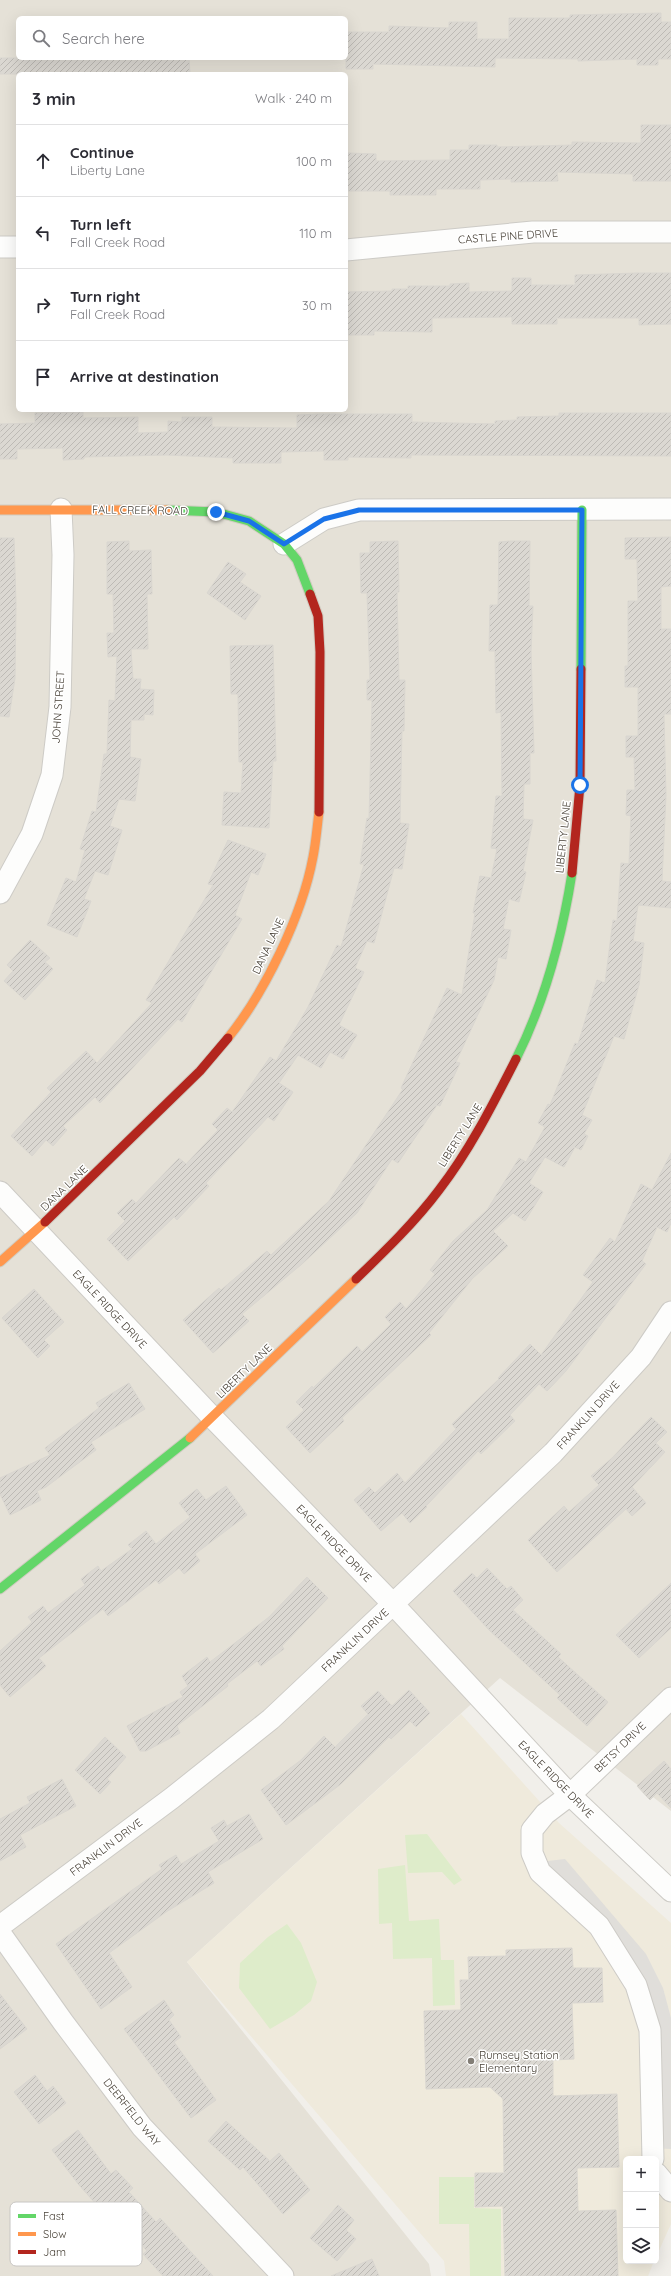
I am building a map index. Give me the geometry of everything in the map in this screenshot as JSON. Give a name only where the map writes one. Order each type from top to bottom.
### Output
[{"type":"street","name":"CASTLE PINE DRIVE","points":[[348,250],[533,232],[671,232]]},
{"type":"street","points":[[0,247],[16,247]]},
{"type":"street","name":"FALL CREEK ROAD","points":[[0,510],[61,509],[216,512],[249,521],[284,544]]},
{"type":"street","name":"JOHN STREET","points":[[0,893],[32,834],[52,775],[60,707],[63,555],[61,509]]},
{"type":"street","points":[[284,544],[324,519],[359,510],[671,509]]},
{"type":"street","name":"LIBERTY LANE","points":[[0,1589],[106,1506],[196,1433],[212,1418],[383,1253],[440,1190],[484,1122],[518,1055],[549,977],[565,916],[574,861],[580,785],[582,510]]},
{"type":"street","name":"DANA LANE","points":[[0,1262],[37,1230],[200,1071],[244,1018],[275,964],[299,906],[312,858],[319,810],[320,652],[318,616],[307,583],[297,560],[284,544]]},
{"type":"street","name":"EAGLE RIDGE DRIVE","points":[[0,1192],[212,1418],[394,1604],[570,1795],[671,1891]]},
{"type":"street","name":"FRANKLIN DRIVE","points":[[0,1926],[172,1798],[264,1724],[554,1453],[641,1357],[671,1312]]},
{"type":"street","name":"BETSY DRIVE","points":[[654,2156],[650,2030],[636,1984],[599,1926],[540,1872],[532,1853],[532,1830],[545,1814],[570,1795],[671,1698]]},
{"type":"street","name":"DEERFIELD WAY","points":[[0,1933],[63,2022],[142,2127],[283,2276]]},
{"type":"street","points":[[659,2177],[671,2191]]},
{"type":"shaded area","points":[[0,0],[671,0],[671,1811],[500,1678],[187,1962],[429,2264],[431,2276],[0,2276]]},
{"type":"shaded area","name":"Rumsey Station Elementary","points":[[461,1714],[559,1823],[671,1923],[671,2224],[659,2250],[659,2156],[623,2156],[623,2264],[653,2264],[648,2276],[446,2276],[444,2261],[187,1962]]},
{"type":"shaded area","points":[[565,1859],[646,1954],[663,1988],[671,2018],[671,2149],[652,2148],[636,1985],[540,1872],[548,1861]]},
{"type":"green space","points":[[427,1834],[462,1880],[454,1885],[442,1872],[408,1873],[405,1835]]},
{"type":"green space","points":[[405,1865],[409,1921],[439,1919],[441,1960],[454,1960],[455,2005],[433,2006],[432,1958],[393,1959],[392,1923],[379,1924],[378,1869]]},
{"type":"green space","points":[[287,1924],[301,1943],[317,1982],[311,2001],[294,2015],[270,2029],[239,1988],[240,1963],[268,1937]]},
{"type":"green space","points":[[439,2177],[474,2177],[474,2208],[501,2209],[501,2276],[470,2276],[469,2224],[439,2224]]},
{"type":"building","points":[[661,13],[661,22],[671,22],[671,59],[658,59],[658,65],[637,65],[637,59],[578,61],[578,59],[495,58],[495,67],[373,64],[373,69],[346,69],[346,60],[348,60],[348,32],[389,32],[389,26],[449,28],[449,22],[477,22],[477,39],[509,39],[509,18],[570,18],[570,15]]},
{"type":"building","points":[[0,58],[16,58],[16,60],[189,60],[190,72],[16,72],[16,74],[0,74]]},
{"type":"building","points":[[641,125],[671,125],[671,181],[633,181],[633,174],[557,172],[558,181],[511,182],[511,179],[480,180],[480,189],[436,189],[436,195],[390,195],[390,191],[348,191],[348,153],[376,154],[376,161],[450,160],[450,150],[469,150],[469,145],[497,145],[497,147],[572,145],[572,142],[641,143]]},
{"type":"building","points":[[671,273],[671,324],[639,325],[639,318],[557,318],[557,324],[512,324],[512,317],[432,318],[432,332],[374,331],[374,335],[348,335],[348,292],[392,291],[392,289],[408,289],[408,286],[450,286],[450,284],[469,283],[469,292],[512,291],[512,278],[531,278],[531,285],[575,285],[575,275]]},
{"type":"building","points":[[83,412],[83,418],[138,417],[138,433],[168,432],[168,421],[182,422],[182,417],[212,417],[212,427],[297,428],[297,415],[320,414],[412,414],[412,422],[495,424],[495,421],[517,420],[517,417],[559,416],[559,413],[671,413],[671,456],[411,455],[411,458],[348,457],[348,460],[324,460],[324,451],[281,452],[281,463],[233,463],[233,458],[167,455],[84,457],[84,459],[63,460],[63,448],[17,449],[17,459],[0,459],[0,424],[35,423],[35,413]]},
{"type":"building","points":[[671,537],[671,586],[661,587],[661,629],[671,629],[671,714],[664,714],[666,795],[662,881],[671,882],[671,908],[638,905],[633,941],[644,943],[639,985],[624,1039],[614,1036],[582,1115],[592,1120],[584,1134],[588,1136],[581,1150],[575,1147],[564,1167],[545,1157],[529,1183],[543,1192],[525,1221],[513,1213],[493,1231],[508,1246],[472,1279],[429,1333],[431,1335],[342,1418],[344,1421],[310,1453],[286,1427],[304,1410],[296,1402],[357,1346],[362,1352],[391,1324],[385,1317],[400,1302],[406,1309],[435,1274],[430,1270],[453,1241],[487,1210],[519,1158],[526,1162],[545,1127],[538,1123],[548,1104],[550,1105],[575,1043],[578,1044],[597,980],[605,983],[613,920],[617,921],[621,863],[629,864],[631,816],[626,815],[627,790],[635,790],[634,757],[626,757],[626,736],[638,736],[638,687],[625,687],[625,666],[628,666],[628,601],[638,601],[637,559],[625,559],[625,538]]},
{"type":"building","points":[[0,538],[14,538],[16,604],[15,678],[9,717],[0,716]]},
{"type":"building","points":[[129,541],[129,551],[151,550],[152,594],[147,594],[148,649],[131,649],[133,679],[141,679],[140,689],[154,690],[153,715],[144,714],[144,720],[131,720],[130,757],[141,759],[135,801],[119,799],[110,826],[122,830],[108,875],[95,871],[84,899],[91,901],[77,937],[47,925],[66,878],[76,882],[85,850],[80,849],[92,811],[96,812],[104,754],[107,754],[109,700],[115,701],[117,656],[108,657],[107,633],[114,633],[113,594],[107,594],[107,542]]},
{"type":"building","points":[[398,541],[399,592],[397,592],[399,680],[405,680],[404,731],[402,731],[400,823],[409,824],[402,869],[394,868],[374,943],[367,941],[355,968],[364,972],[339,1025],[357,1035],[343,1059],[330,1052],[321,1068],[298,1055],[279,1083],[293,1092],[274,1121],[268,1117],[206,1183],[209,1186],[177,1220],[174,1217],[128,1261],[107,1239],[125,1221],[117,1213],[132,1199],[136,1203],[179,1158],[186,1164],[218,1130],[212,1124],[227,1108],[232,1112],[270,1057],[276,1061],[308,1007],[337,945],[341,947],[364,864],[360,864],[367,818],[369,819],[372,700],[367,700],[367,680],[370,680],[367,593],[361,593],[360,553],[370,553],[370,542]]},
{"type":"building","points":[[530,541],[529,606],[533,606],[531,651],[534,753],[530,753],[530,784],[524,784],[523,819],[533,820],[523,871],[526,872],[519,902],[509,899],[503,929],[511,930],[506,959],[498,957],[494,980],[456,1062],[460,1063],[440,1106],[437,1105],[398,1163],[392,1159],[357,1213],[302,1264],[242,1314],[249,1321],[213,1353],[183,1320],[219,1288],[221,1290],[267,1251],[271,1255],[329,1201],[403,1089],[401,1088],[447,988],[462,995],[475,913],[473,913],[480,876],[491,878],[497,849],[491,848],[496,796],[502,796],[501,712],[496,713],[495,651],[489,651],[490,605],[498,605],[499,542]]},
{"type":"building","points":[[228,562],[246,574],[240,582],[261,596],[245,620],[207,593]]},
{"type":"building","points":[[273,645],[276,761],[273,761],[269,828],[222,825],[224,792],[241,793],[243,762],[239,762],[238,694],[231,694],[230,646]]},
{"type":"building","points":[[228,840],[266,854],[258,875],[251,872],[235,915],[242,919],[182,1022],[178,1019],[100,1103],[95,1097],[63,1126],[67,1130],[53,1146],[46,1140],[32,1156],[11,1136],[51,1092],[47,1088],[86,1051],[97,1063],[152,1003],[146,1000],[213,885],[208,884]]},
{"type":"building","points":[[30,940],[50,958],[45,962],[53,969],[25,1000],[4,981],[13,971],[7,965]]},
{"type":"building","points":[[671,1153],[671,1223],[667,1232],[657,1227],[642,1261],[646,1264],[566,1371],[547,1391],[539,1384],[510,1415],[515,1421],[481,1454],[478,1451],[426,1506],[427,1507],[410,1523],[402,1513],[381,1531],[354,1500],[369,1487],[375,1493],[397,1473],[405,1483],[456,1429],[452,1424],[499,1379],[498,1378],[530,1344],[541,1355],[593,1282],[583,1275],[610,1238],[615,1242],[641,1184],[652,1190]]},
{"type":"building","points":[[34,1289],[64,1322],[44,1340],[50,1346],[38,1358],[2,1318]]},
{"type":"building","points":[[129,1383],[145,1409],[91,1442],[96,1450],[46,1487],[37,1491],[41,1500],[10,1515],[0,1494],[0,1478],[50,1455],[45,1448],[99,1408],[96,1403]]},
{"type":"building","points":[[651,1417],[667,1432],[656,1443],[665,1452],[632,1487],[646,1503],[632,1516],[626,1509],[557,1572],[528,1540],[564,1506],[569,1512],[599,1485],[591,1476],[612,1458]]},
{"type":"building","points":[[226,1486],[247,1515],[195,1554],[200,1561],[184,1574],[179,1568],[159,1584],[156,1580],[108,1616],[103,1609],[39,1658],[46,1666],[10,1697],[0,1685],[0,1651],[32,1622],[28,1617],[43,1606],[48,1613],[85,1585],[81,1579],[98,1566],[101,1571],[132,1549],[128,1545],[146,1531],[156,1544],[190,1517],[179,1503],[197,1489],[206,1500]]},
{"type":"building","points":[[487,1568],[507,1589],[511,1586],[523,1600],[513,1610],[561,1654],[558,1657],[608,1702],[587,1726],[557,1698],[560,1695],[490,1631],[453,1591],[472,1573],[477,1578]]},
{"type":"building","points":[[307,1577],[328,1598],[282,1646],[284,1649],[261,1666],[257,1661],[227,1684],[228,1686],[177,1726],[180,1733],[146,1751],[140,1751],[127,1726],[183,1697],[180,1692],[188,1686],[182,1676],[207,1657],[210,1662],[269,1617]]},
{"type":"building","points":[[671,1583],[671,1628],[639,1658],[616,1635]]},
{"type":"building","points":[[409,1690],[430,1713],[416,1727],[410,1721],[391,1739],[389,1737],[341,1784],[286,1825],[261,1790],[301,1760],[324,1736],[335,1747],[368,1714],[361,1706],[378,1691],[392,1706]]},
{"type":"building","points":[[105,1737],[126,1757],[107,1779],[111,1782],[100,1794],[75,1770]]},
{"type":"building","points":[[664,1761],[671,1769],[671,1808],[657,1793],[650,1800],[637,1786]]},
{"type":"building","points":[[62,1779],[76,1806],[20,1835],[26,1847],[0,1861],[0,1819],[30,1803],[27,1797]]},
{"type":"building","points":[[249,1814],[263,1839],[208,1872],[214,1883],[166,1912],[109,1953],[132,1987],[101,2009],[56,1944],[162,1869],[159,1865],[176,1855],[181,1864],[219,1841],[211,1828],[224,1820],[227,1826]]},
{"type":"building","points":[[572,1948],[573,1968],[602,1968],[603,2002],[572,2003],[574,2059],[553,2060],[553,2096],[617,2094],[619,2167],[577,2168],[578,2211],[616,2210],[618,2276],[505,2276],[503,2206],[475,2207],[475,2173],[504,2173],[503,2099],[490,2087],[426,2089],[424,2011],[461,2010],[460,1980],[469,1980],[468,1957],[506,1956],[506,1950]]},
{"type":"building","points":[[0,1994],[27,2029],[0,2049]]},
{"type":"building","points":[[164,2000],[174,2015],[169,2020],[181,2037],[174,2042],[216,2100],[191,2118],[124,2029]]},
{"type":"building","points":[[35,2075],[47,2091],[53,2086],[66,2103],[39,2124],[14,2092]]},
{"type":"building","points":[[226,2121],[270,2161],[279,2153],[310,2190],[283,2214],[243,2167],[240,2170],[208,2141]]},
{"type":"building","points":[[78,2130],[111,2174],[116,2170],[133,2188],[129,2192],[138,2202],[94,2202],[52,2150]]},
{"type":"building","points":[[338,2205],[354,2220],[346,2230],[356,2239],[337,2261],[310,2238]]},
{"type":"building","points":[[142,2206],[156,2222],[160,2218],[213,2276],[163,2276],[143,2254],[147,2251],[142,2245]]},
{"type":"building","points":[[372,2259],[379,2276],[331,2276]]},
{"type":"traffic: fast","points":[[168,510],[216,512],[249,521],[284,544],[297,560],[310,594]]},
{"type":"traffic: fast","points":[[581,669],[582,510]]},
{"type":"traffic: fast","points":[[516,1059],[544,992],[558,945],[572,873]]},
{"type":"traffic: fast","points":[[0,1589],[190,1438]]},
{"type":"traffic: slow","points":[[0,510],[168,510]]},
{"type":"traffic: slow","points":[[228,1038],[255,999],[291,928],[308,880],[314,851],[319,812]]},
{"type":"traffic: slow","points":[[0,1262],[45,1222]]},
{"type":"traffic: slow","points":[[190,1438],[356,1279]]},
{"type":"traffic: jam","points":[[310,594],[318,616],[320,652],[319,812]]},
{"type":"traffic: jam","points":[[572,873],[580,785],[581,669]]},
{"type":"traffic: jam","points":[[45,1222],[200,1071],[228,1038]]},
{"type":"traffic: jam","points":[[356,1279],[410,1225],[430,1202],[450,1175],[461,1159],[499,1093],[516,1059]]},
{"type":"place","name":"Rumsey Station Elementary","points":[[471,2061]]},
{"type":"route","points":[[216,512],[249,521],[284,544],[324,519],[359,510],[582,510],[580,785]]}]
